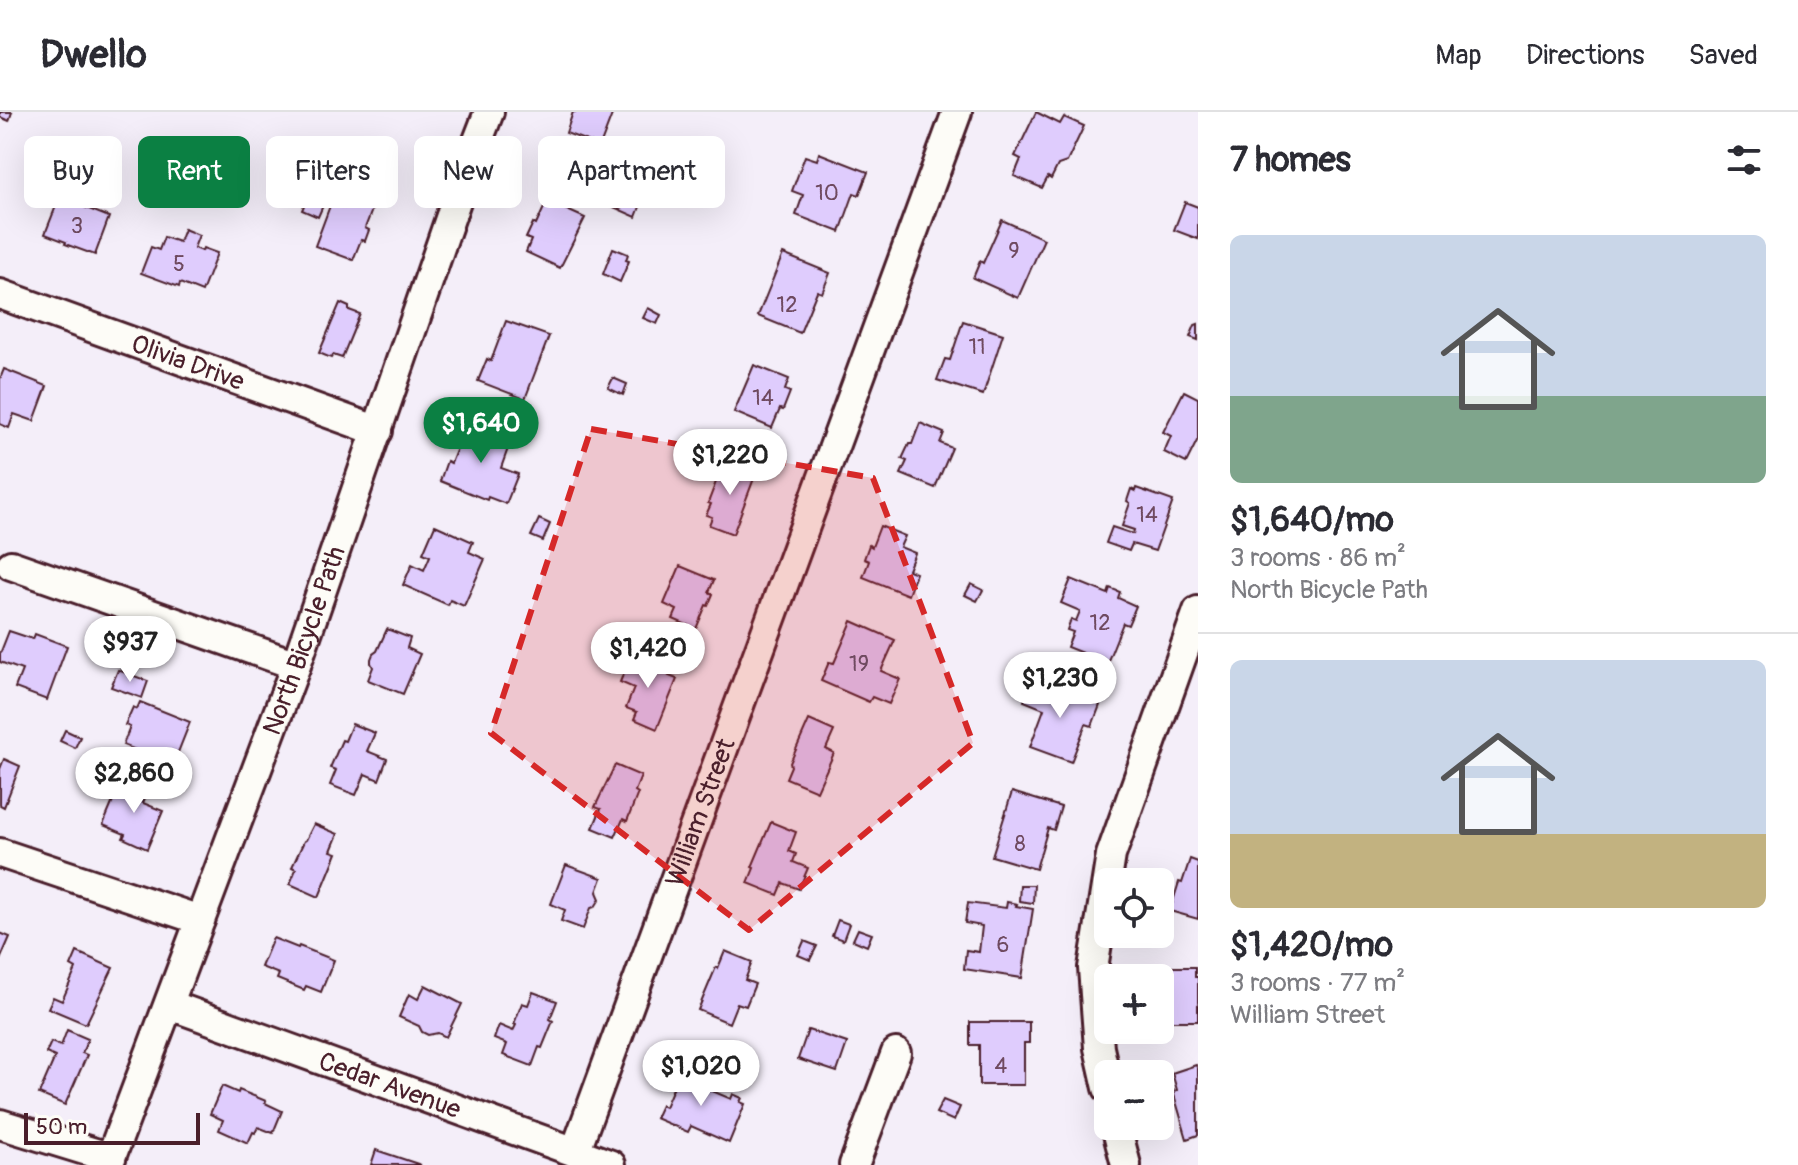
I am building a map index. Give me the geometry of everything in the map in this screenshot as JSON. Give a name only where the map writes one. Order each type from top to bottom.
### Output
[{"type":"street","name":"North Bicycle Path","points":[[110,1161],[296,665],[489,112]]},
{"type":"street","name":"William Street","points":[[575,1152],[957,112]]},
{"type":"street","name":"Olivia Drive","points":[[0,294],[378,431]]},
{"type":"street","points":[[11,565],[296,665]]},
{"type":"street","points":[[1102,1060],[1093,968],[1111,855],[1198,611]]},
{"type":"street","points":[[0,853],[200,920]]},
{"type":"street","name":"Cedar Avenue","points":[[170,1005],[611,1165]]},
{"type":"street","points":[[854,1165],[896,1053]]},
{"type":"street","points":[[0,1124],[110,1161]]},
{"type":"street","points":[[1120,1140],[1126,1165]]},
{"type":"highlighted area","points":[[591,429],[873,478],[973,743],[749,930],[491,733]]},
{"type":"building","points":[[0,112],[12,112],[9,121],[0,117]]},
{"type":"building","points":[[573,112],[613,112],[604,136],[566,133]]},
{"type":"building","points":[[1036,112],[1060,124],[1064,117],[1084,126],[1067,162],[1058,165],[1042,188],[1014,176],[1021,159],[1015,156]]},
{"type":"building","points":[[819,153],[868,172],[859,195],[854,193],[840,232],[796,215],[803,195],[792,191],[805,156],[817,160]]},
{"type":"building","points":[[1185,202],[1198,207],[1198,239],[1174,230]]},
{"type":"building","points":[[55,208],[86,208],[109,217],[95,255],[45,234]]},
{"type":"building","points":[[303,208],[322,208],[318,217]]},
{"type":"building","points":[[329,208],[373,208],[365,228],[369,230],[365,241],[361,240],[353,260],[315,246]]},
{"type":"building","points":[[544,208],[563,208],[585,218],[560,268],[526,252],[531,240],[526,238],[533,223],[536,225]]},
{"type":"building","points":[[616,208],[640,208],[636,217]]},
{"type":"building","points":[[1002,220],[1044,239],[1018,298],[973,278]]},
{"type":"building","points":[[184,229],[199,235],[194,248],[217,253],[202,292],[141,273],[151,247],[159,250],[164,237],[179,242]]},
{"type":"building","points":[[613,248],[628,254],[626,260],[629,261],[620,282],[603,274]]},
{"type":"building","points":[[783,254],[830,273],[822,293],[817,291],[800,333],[758,316]]},
{"type":"building","points":[[340,303],[360,314],[342,358],[333,355],[331,358],[319,353]]},
{"type":"building","points":[[648,308],[661,315],[657,324],[643,318]]},
{"type":"building","points":[[506,321],[549,336],[525,399],[478,381],[487,359],[491,361]]},
{"type":"building","points":[[963,321],[1003,334],[983,395],[937,380],[945,359],[950,360]]},
{"type":"building","points":[[1198,324],[1198,340],[1190,337]]},
{"type":"building","points":[[754,365],[789,379],[785,390],[790,392],[772,428],[734,412]]},
{"type":"building","points":[[4,369],[47,386],[34,421],[14,414],[9,428],[0,424],[0,379]]},
{"type":"building","points":[[613,378],[627,384],[623,395],[608,388]]},
{"type":"building","points":[[1184,391],[1198,398],[1198,439],[1186,463],[1164,452],[1171,436],[1163,432]]},
{"type":"building","points":[[497,413],[513,420],[508,431],[492,425]]},
{"type":"building","points":[[468,421],[511,440],[501,468],[518,474],[506,504],[488,497],[487,500],[440,481]]},
{"type":"building","points":[[920,423],[944,433],[940,443],[952,448],[935,488],[901,474],[907,461],[902,459]]},
{"type":"building","points":[[724,461],[756,473],[733,534],[709,525],[712,517],[706,515]]},
{"type":"building","points":[[1136,488],[1173,501],[1155,551],[1132,544],[1129,551],[1106,543],[1112,527],[1133,534],[1134,530],[1122,526],[1131,489],[1135,491]]},
{"type":"building","points":[[539,519],[550,524],[543,541],[531,536]]},
{"type":"building","points":[[435,525],[473,542],[469,552],[485,559],[464,606],[450,600],[448,605],[403,585],[412,564],[424,570],[430,556],[423,553]]},
{"type":"building","points":[[880,526],[905,536],[900,547],[915,553],[908,570],[916,573],[908,595],[863,577],[869,561],[864,559]]},
{"type":"building","points":[[680,566],[714,580],[709,592],[713,594],[696,629],[673,619],[677,610],[664,604]]},
{"type":"building","points":[[1071,579],[1108,594],[1110,588],[1120,592],[1118,598],[1136,606],[1128,625],[1123,623],[1107,663],[1067,647],[1073,632],[1067,630],[1071,619],[1076,621],[1080,611],[1061,603]]},
{"type":"building","points":[[971,584],[983,590],[977,601],[965,595]]},
{"type":"building","points":[[852,621],[895,640],[881,671],[900,679],[889,704],[872,697],[869,702],[821,681],[829,662],[834,663]]},
{"type":"building","points":[[387,629],[410,638],[407,648],[420,654],[403,694],[368,680],[373,667],[371,659]]},
{"type":"building","points":[[9,631],[33,639],[35,634],[67,646],[47,700],[15,688],[22,670],[0,662]]},
{"type":"building","points":[[632,653],[656,667],[657,664],[671,670],[669,676],[677,679],[657,729],[634,719],[637,712],[626,708],[634,688],[620,682]]},
{"type":"building","points":[[118,670],[148,681],[142,698],[111,687]]},
{"type":"building","points":[[1032,679],[1100,705],[1092,726],[1086,724],[1071,762],[1030,747],[1044,709],[1024,701]]},
{"type":"building","points":[[140,702],[190,722],[173,765],[123,745],[130,727],[125,725],[133,707],[137,709]]},
{"type":"building","points":[[809,720],[834,731],[826,749],[834,753],[817,791],[786,778]]},
{"type":"building","points":[[352,724],[375,733],[367,751],[387,759],[379,780],[365,774],[356,795],[330,785],[336,770],[330,768]]},
{"type":"building","points":[[65,730],[80,737],[75,748],[60,741]]},
{"type":"building","points":[[4,759],[20,766],[4,807],[0,805],[0,769]]},
{"type":"building","points":[[615,765],[641,776],[627,821],[623,819],[615,837],[593,828],[601,809],[595,807]]},
{"type":"building","points":[[127,778],[149,788],[143,803],[163,811],[147,849],[123,838],[125,834],[103,825],[116,794],[119,796]]},
{"type":"building","points":[[1012,792],[1061,807],[1054,830],[1048,828],[1036,869],[992,856]]},
{"type":"building","points":[[771,822],[796,832],[789,851],[796,854],[793,862],[808,868],[799,889],[783,883],[778,895],[748,883]]},
{"type":"building","points":[[314,824],[338,834],[331,851],[337,853],[319,897],[290,884],[296,869],[292,867]]},
{"type":"building","points":[[1190,859],[1198,862],[1198,919],[1174,912],[1174,898],[1179,882],[1182,883]]},
{"type":"building","points":[[566,865],[602,878],[597,892],[600,899],[591,908],[583,929],[561,921],[565,910],[551,904]]},
{"type":"building","points":[[1020,885],[1034,885],[1033,903],[1019,901]]},
{"type":"building","points":[[1007,902],[1033,909],[1022,978],[964,969],[966,950],[979,952],[982,926],[965,923],[968,903],[1006,908]]},
{"type":"building","points":[[838,920],[849,924],[843,940],[832,936]]},
{"type":"building","points":[[858,929],[872,934],[867,946],[853,940]]},
{"type":"building","points":[[0,933],[10,937],[0,960]]},
{"type":"building","points":[[273,938],[334,960],[321,992],[306,986],[304,990],[277,979],[279,974],[261,967]]},
{"type":"building","points":[[804,941],[817,946],[810,960],[798,955]]},
{"type":"building","points":[[725,951],[752,962],[745,980],[755,984],[746,1006],[737,1003],[729,1023],[698,1010]]},
{"type":"building","points":[[77,952],[113,968],[86,1024],[48,1008],[53,997],[62,1001],[76,969],[71,966]]},
{"type":"building","points":[[1174,967],[1195,967],[1195,977],[1198,977],[1198,1021],[1174,1021]]},
{"type":"building","points":[[425,985],[462,1004],[446,1037],[438,1033],[428,1035],[419,1026],[399,1017],[409,994],[418,999]]},
{"type":"building","points":[[533,992],[557,1001],[550,1019],[553,1021],[532,1066],[503,1055],[507,1044],[494,1039],[499,1025],[513,1031],[522,1003],[528,1005]]},
{"type":"building","points":[[970,1022],[1029,1022],[1029,1043],[1024,1043],[1024,1085],[979,1085],[979,1045],[970,1045]]},
{"type":"building","points":[[67,1030],[88,1039],[82,1053],[87,1055],[65,1105],[39,1094],[55,1057],[46,1053],[51,1042],[61,1046]]},
{"type":"building","points":[[808,1030],[847,1043],[837,1072],[798,1059]]},
{"type":"building","points":[[697,1046],[711,1052],[708,1061],[693,1055]]},
{"type":"building","points":[[1196,1065],[1198,1069],[1198,1135],[1187,1139],[1174,1094],[1177,1090],[1174,1072]]},
{"type":"building","points":[[682,1067],[702,1075],[698,1085],[731,1099],[733,1094],[742,1098],[740,1102],[745,1104],[729,1143],[691,1126],[688,1132],[655,1118],[661,1105],[665,1107]]},
{"type":"building","points":[[222,1086],[266,1101],[282,1111],[273,1133],[258,1127],[248,1143],[219,1130],[223,1120],[210,1114]]},
{"type":"building","points":[[943,1100],[960,1107],[954,1121],[936,1113]]},
{"type":"building","points":[[376,1150],[421,1165],[371,1165]]}]
